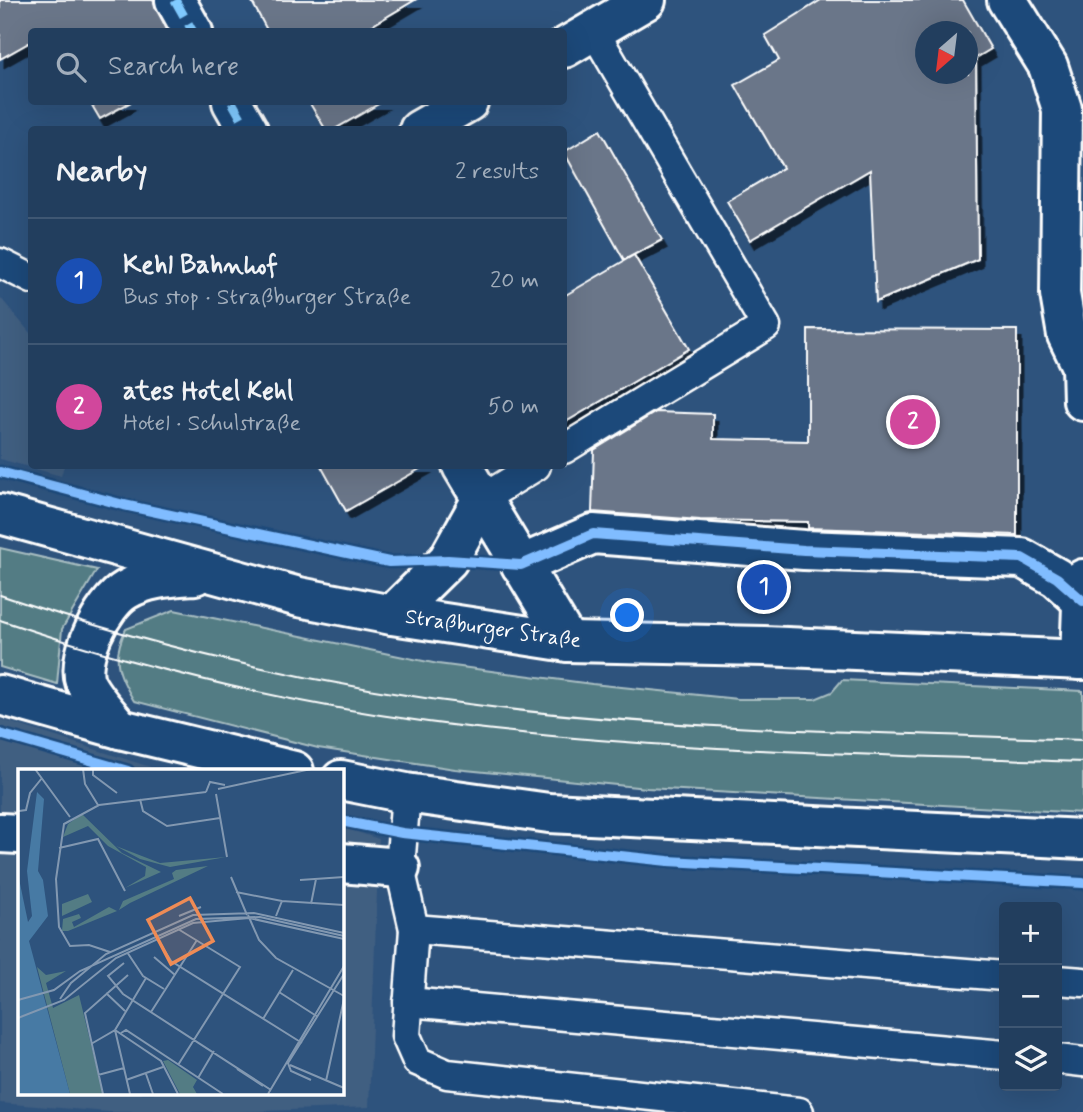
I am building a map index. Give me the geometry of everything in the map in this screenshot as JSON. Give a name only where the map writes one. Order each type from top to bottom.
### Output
[{"type":"main road","points":[[175,0],[191,28]]},
{"type":"main road","points":[[579,40],[646,0]]},
{"type":"main road","points":[[1007,0],[1048,66],[1062,109],[1060,294],[1067,335],[1082,366],[1083,401]]},
{"type":"main road","points":[[234,105],[246,126]]},
{"type":"main road","points":[[426,126],[463,105]]},
{"type":"main road","points":[[464,469],[568,642]]},
{"type":"main road","points":[[392,615],[448,560],[482,499]]},
{"type":"main road","name":"Straßburger Straße","points":[[0,514],[207,574],[299,597],[392,615],[568,642],[764,646],[1082,660]]},
{"type":"main road","points":[[521,565],[593,534],[804,550],[1022,558],[1082,590],[1082,660]]},
{"type":"main road","points":[[120,729],[85,684],[86,647],[96,626],[123,591],[156,578],[207,574]]},
{"type":"main road","points":[[0,695],[120,729],[286,769]]},
{"type":"main road","points":[[343,780],[405,793],[549,813],[1083,839]]},
{"type":"main road","points":[[0,833],[18,834]]},
{"type":"main road","points":[[343,863],[400,868]]},
{"type":"lane","points":[[567,447],[766,326],[579,40]]},
{"type":"lane","points":[[0,263],[28,277]]},
{"type":"lane","points":[[482,499],[531,469]]},
{"type":"lane","points":[[405,793],[400,868],[414,929],[406,1036],[417,1061],[447,1074],[799,1112]]},
{"type":"lane","points":[[414,929],[999,976]]},
{"type":"lane","points":[[1062,980],[1083,982]]},
{"type":"lane","points":[[408,1002],[999,1055]]},
{"type":"lane","points":[[1062,1060],[1083,1062]]},
{"type":"shaded area","points":[[0,297],[28,330],[28,467],[0,459]]},
{"type":"shaded area","points":[[36,469],[63,469],[61,476]]},
{"type":"shaded area","points":[[0,719],[157,769],[18,769],[18,1094],[343,1094],[343,828],[379,839],[369,1107],[240,1112],[108,1112],[0,1103]]},
{"type":"green space","points":[[0,548],[97,570],[62,629],[57,684],[0,667]]},
{"type":"green space","points":[[174,610],[438,664],[738,699],[815,699],[832,692],[842,680],[1083,691],[1083,813],[647,788],[455,769],[318,748],[134,701],[118,666],[121,640],[126,629]]},
{"type":"building","points":[[0,0],[153,0],[166,28],[28,28],[28,43],[0,59]]},
{"type":"building","points":[[251,0],[415,0],[368,28],[266,28]]},
{"type":"building","points":[[821,0],[963,0],[975,21],[915,21],[915,84],[976,84],[978,259],[876,302],[870,170],[750,240],[727,201],[783,168],[735,85],[779,60],[765,35]]},
{"type":"building","points":[[978,26],[991,49],[978,57]]},
{"type":"building","points":[[92,105],[126,105],[100,119]]},
{"type":"building","points":[[311,105],[377,105],[340,126],[324,126]]},
{"type":"building","points":[[600,130],[662,240],[624,260],[567,157],[567,150]]},
{"type":"building","points":[[634,255],[689,349],[567,421],[567,294]]},
{"type":"building","points":[[808,329],[1017,330],[1017,535],[808,528],[808,522],[700,520],[592,512],[594,450],[656,412],[713,414],[713,439],[808,441]]},
{"type":"building","points":[[323,469],[420,469],[346,511]]},
{"type":"tram line","points":[[0,595],[123,633],[247,665],[436,700],[644,722],[1083,740]]},
{"type":"tram line","points":[[0,620],[105,653],[212,682],[320,705],[428,722],[510,732],[673,745],[1083,762]]},
{"type":"marked path","points":[[175,0],[191,28]]},
{"type":"marked path","points":[[234,105],[246,126]]},
{"type":"cycle path","points":[[0,472],[124,505],[389,562],[448,560],[521,565],[593,534],[804,550],[1022,558],[1057,578],[1083,601]]},
{"type":"cycle path","points":[[0,734],[121,769]]},
{"type":"cycle path","points":[[343,821],[402,833],[668,861],[1083,883]]},
{"type":"place","name":"ates Hotel Kehl","points":[[913,422]]},
{"type":"place","name":"Kehl Bahnhof","points":[[764,587]]}]
